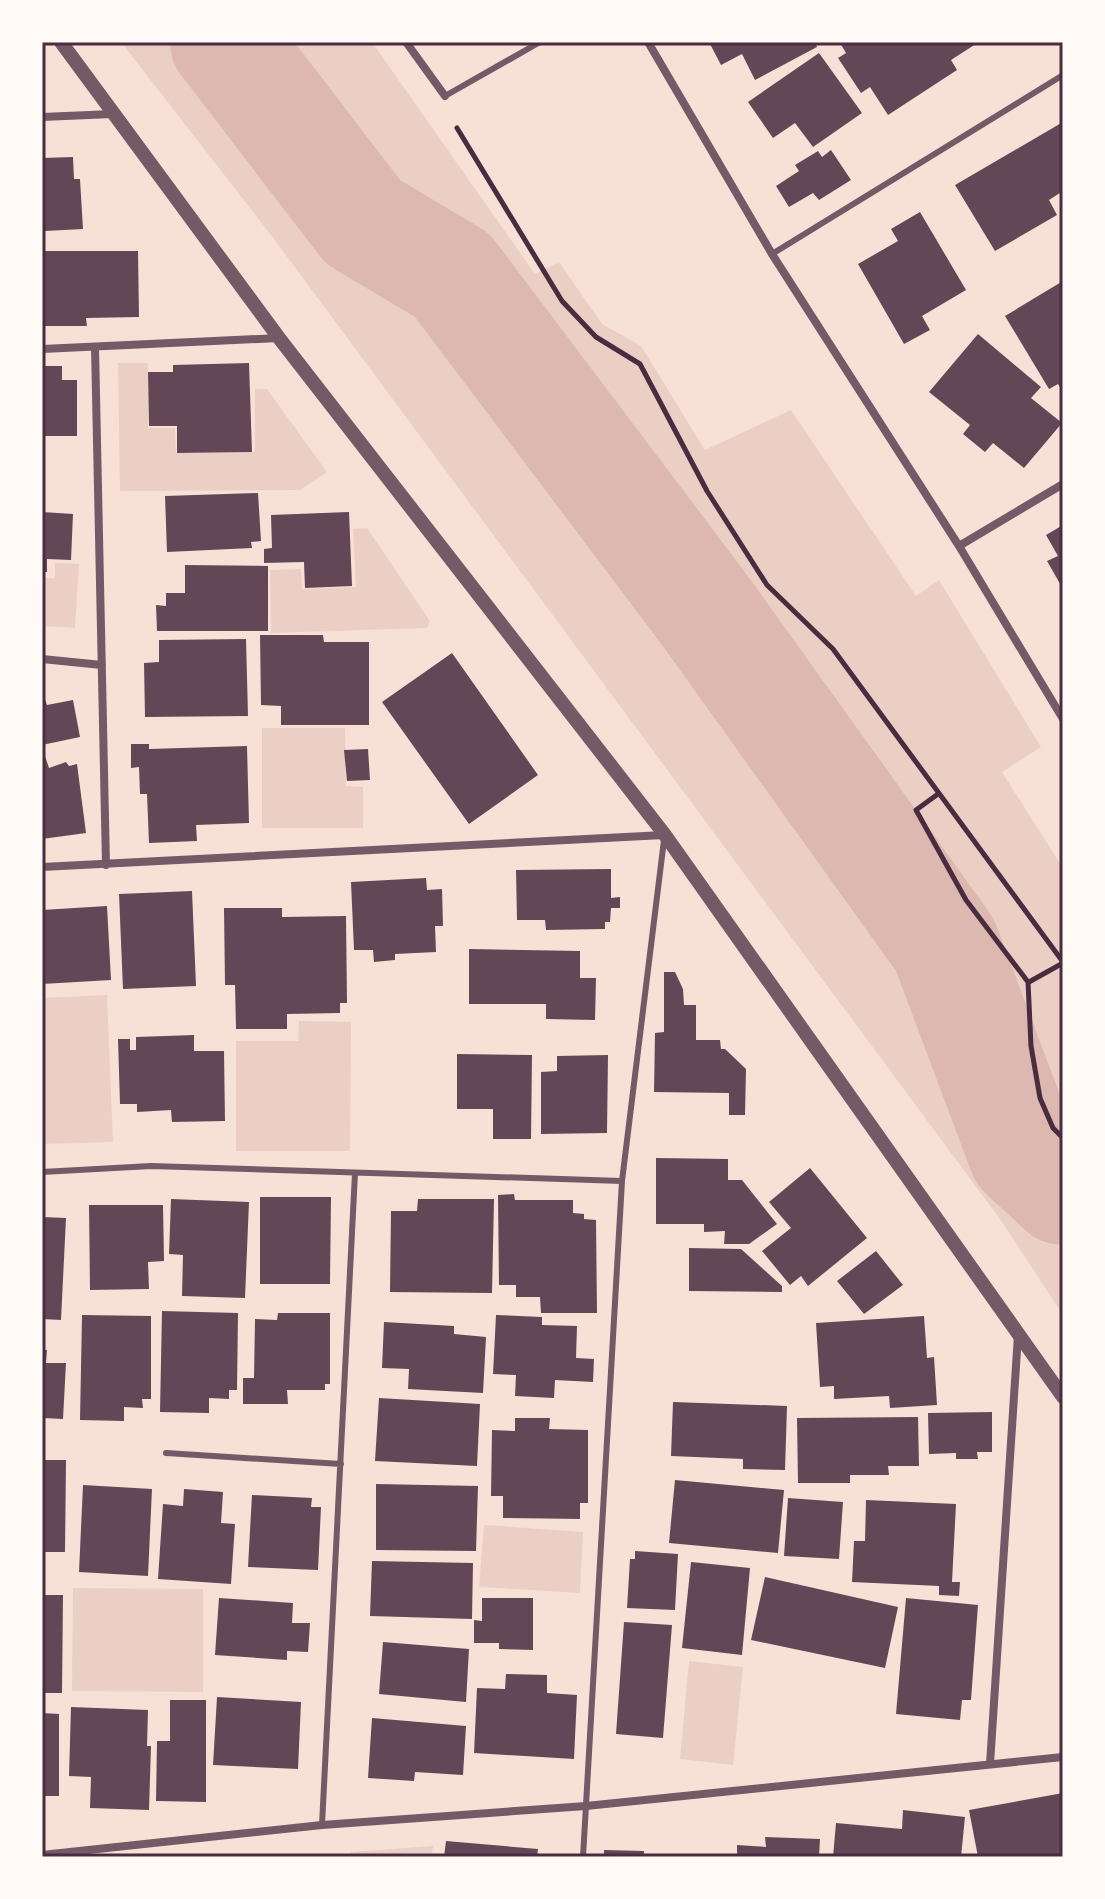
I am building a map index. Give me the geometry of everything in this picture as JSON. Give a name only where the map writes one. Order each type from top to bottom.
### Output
[{"type":"street","points":[[61,42],[279,338],[665,835],[1063,1397]]},
{"type":"street","points":[[406,42],[445,96]]},
{"type":"street","points":[[648,42],[772,254],[959,546],[1063,719]]},
{"type":"street","points":[[42,117],[115,114]]},
{"type":"street","points":[[42,349],[279,338]]},
{"type":"street","points":[[95,347],[106,865]]},
{"type":"street","points":[[959,546],[1063,484]]},
{"type":"street","points":[[42,659],[102,665]]},
{"type":"street","points":[[42,867],[665,835]]},
{"type":"street","points":[[990,1764],[1018,1330]]},
{"type":"street","points":[[47,1855],[322,1825],[586,1806],[1063,1757]]},
{"type":"lane","points":[[445,96],[540,42]]},
{"type":"lane","points":[[772,254],[1063,75]]},
{"type":"lane","points":[[583,1857],[622,1181],[665,835]]},
{"type":"lane","points":[[42,1172],[151,1166],[622,1181]]},
{"type":"lane","points":[[322,1825],[355,1173]]},
{"type":"lane","points":[[166,1453],[341,1464]]},
{"type":"path","points":[[445,96],[456,126],[562,301],[596,337],[640,364],[707,491],[767,585],[833,649],[1063,962],[1028,982]]},
{"type":"path","points":[[938,794],[916,810],[966,900],[1028,982],[1031,1046],[1040,1098],[1053,1128],[1063,1138]]},
{"type":"shaded area","points":[[121,42],[203,42],[358,248],[447,304],[868,859],[959,1027],[1013,1169],[1063,1212],[1063,1315],[1000,1219],[274,239]]},
{"type":"shaded area","points":[[244,42],[372,42],[535,274],[559,262],[602,324],[641,346],[705,450],[791,410],[916,596],[939,580],[1041,747],[1002,772],[1063,868],[1063,1155],[1032,1119],[1000,1006],[882,815],[733,626],[463,248],[374,214]]},
{"type":"shaded area","points":[[118,363],[148,363],[148,428],[175,428],[176,453],[255,452],[255,389],[267,389],[327,472],[300,490],[120,491]]},
{"type":"shaded area","points":[[367,528],[430,621],[427,628],[271,633],[270,570],[301,569],[302,589],[356,587],[353,529]]},
{"type":"shaded area","points":[[55,563],[79,564],[75,628],[42,626],[42,578],[55,578]]},
{"type":"shaded area","points":[[262,728],[345,728],[346,786],[363,787],[363,828],[262,828]]},
{"type":"shaded area","points":[[107,995],[113,1142],[42,1144],[42,998]]},
{"type":"shaded area","points":[[299,1021],[351,1022],[350,1151],[236,1151],[236,1041],[298,1041]]},
{"type":"shaded area","points":[[484,1525],[583,1532],[580,1593],[479,1587]]},
{"type":"shaded area","points":[[73,1588],[203,1589],[203,1692],[72,1691]]},
{"type":"shaded area","points":[[689,1661],[743,1667],[733,1765],[680,1759]]},
{"type":"shaded area","points":[[433,1846],[431,1857],[351,1857],[351,1852]]},
{"type":"building","points":[[709,42],[815,42],[817,47],[755,80],[742,54],[721,65]]},
{"type":"building","points":[[842,42],[979,42],[951,60],[957,70],[888,115],[870,87],[861,93],[838,58],[846,53]]},
{"type":"building","points":[[819,53],[862,113],[813,147],[795,123],[773,138],[748,102]]},
{"type":"building","points":[[1063,122],[1063,191],[1049,200],[1057,215],[995,251],[955,185]]},
{"type":"building","points":[[831,150],[851,180],[819,200],[813,193],[789,207],[776,186],[799,171],[795,165],[818,151],[822,157]]},
{"type":"building","points":[[73,157],[74,179],[80,179],[83,229],[45,231],[42,221],[42,158]]},
{"type":"building","points":[[920,212],[966,290],[922,316],[930,330],[904,344],[858,264],[898,241],[891,229]]},
{"type":"building","points":[[42,251],[138,251],[139,317],[86,318],[87,326],[42,326]]},
{"type":"building","points":[[1063,281],[1063,392],[1058,384],[1049,389],[1005,316]]},
{"type":"building","points":[[978,334],[1041,387],[1031,398],[1062,423],[1024,468],[993,443],[985,452],[963,434],[970,425],[929,392]]},
{"type":"building","points":[[249,363],[252,452],[177,453],[177,426],[149,426],[148,372],[173,372],[173,365]]},
{"type":"building","points":[[42,366],[62,366],[62,380],[77,380],[77,436],[42,436]]},
{"type":"building","points":[[258,493],[261,541],[251,542],[252,548],[167,552],[165,496]]},
{"type":"building","points":[[42,512],[73,514],[71,560],[47,559],[47,572],[42,572]]},
{"type":"building","points":[[349,512],[352,586],[305,588],[304,562],[264,563],[264,549],[272,548],[271,515]]},
{"type":"building","points":[[1063,525],[1063,589],[1047,561],[1058,556],[1046,535]]},
{"type":"building","points":[[185,565],[268,566],[268,631],[157,631],[156,605],[166,606],[166,593],[185,593]]},
{"type":"building","points":[[260,635],[323,635],[324,642],[369,642],[369,725],[281,725],[281,706],[261,705]]},
{"type":"building","points":[[246,639],[248,716],[145,717],[144,663],[159,662],[159,640]]},
{"type":"building","points":[[452,653],[538,775],[469,824],[382,702]]},
{"type":"building","points":[[42,691],[47,705],[73,700],[80,737],[42,745]]},
{"type":"building","points":[[131,744],[149,744],[149,749],[247,746],[249,823],[196,825],[197,841],[149,843],[147,794],[140,794],[139,767],[131,768]]},
{"type":"building","points":[[368,749],[370,780],[347,781],[344,750]]},
{"type":"building","points":[[45,756],[49,768],[66,762],[69,766],[77,764],[86,833],[42,839],[42,757]]},
{"type":"building","points":[[611,869],[611,898],[620,897],[620,908],[611,908],[610,922],[605,922],[605,929],[546,930],[545,920],[517,920],[516,870]]},
{"type":"building","points":[[426,878],[427,890],[442,889],[443,926],[435,926],[436,952],[395,954],[395,960],[374,962],[373,950],[354,950],[351,882]]},
{"type":"building","points":[[192,891],[196,986],[123,989],[119,894]]},
{"type":"building","points":[[107,906],[111,980],[42,984],[42,910]]},
{"type":"building","points":[[224,908],[282,908],[282,917],[346,916],[347,1003],[340,1003],[340,1013],[287,1014],[287,1029],[236,1029],[235,985],[225,985]]},
{"type":"building","points":[[469,949],[580,951],[580,978],[596,978],[595,1020],[546,1019],[546,1004],[469,1004]]},
{"type":"building","points":[[664,972],[675,972],[683,989],[684,1005],[696,1005],[696,1040],[720,1040],[721,1049],[725,1049],[746,1069],[745,1115],[729,1115],[729,1093],[654,1092],[655,1033],[664,1032]]},
{"type":"building","points":[[194,1035],[194,1051],[224,1051],[225,1121],[172,1122],[171,1110],[137,1112],[137,1104],[120,1104],[118,1039],[130,1039],[130,1050],[136,1050],[136,1037]]},
{"type":"building","points":[[457,1054],[532,1055],[531,1139],[493,1139],[493,1109],[457,1109]]},
{"type":"building","points":[[608,1055],[607,1133],[541,1134],[541,1072],[557,1071],[557,1056]]},
{"type":"building","points":[[656,1158],[728,1159],[728,1180],[742,1180],[777,1224],[749,1244],[724,1244],[725,1231],[704,1232],[704,1224],[656,1224]]},
{"type":"building","points":[[810,1168],[867,1238],[808,1286],[801,1276],[790,1285],[762,1251],[791,1228],[769,1202]]},
{"type":"building","points":[[514,1194],[515,1200],[573,1200],[573,1213],[584,1214],[584,1219],[596,1220],[597,1313],[541,1313],[540,1297],[516,1297],[516,1285],[499,1285],[498,1195]]},
{"type":"building","points":[[260,1197],[331,1197],[330,1284],[260,1284]]},
{"type":"building","points":[[171,1199],[249,1202],[245,1298],[182,1296],[183,1255],[169,1254]]},
{"type":"building","points":[[418,1199],[494,1199],[492,1293],[390,1292],[391,1211],[417,1211]]},
{"type":"building","points":[[89,1205],[163,1205],[164,1261],[148,1262],[149,1289],[90,1290]]},
{"type":"building","points":[[42,1217],[66,1218],[61,1320],[42,1319]]},
{"type":"building","points":[[689,1248],[741,1249],[782,1286],[782,1292],[689,1291]]},
{"type":"building","points":[[876,1251],[903,1285],[864,1314],[837,1281]]},
{"type":"building","points":[[162,1311],[238,1313],[237,1390],[229,1390],[229,1399],[209,1398],[209,1413],[160,1412]]},
{"type":"building","points":[[278,1313],[330,1313],[330,1384],[325,1384],[325,1390],[287,1390],[288,1404],[243,1404],[243,1378],[254,1378],[255,1319],[277,1320]]},
{"type":"building","points":[[82,1315],[151,1316],[151,1399],[142,1399],[143,1408],[124,1407],[124,1421],[80,1420]]},
{"type":"building","points":[[496,1315],[542,1317],[542,1325],[577,1326],[576,1358],[594,1359],[593,1382],[555,1380],[554,1398],[515,1396],[516,1375],[493,1374]]},
{"type":"building","points":[[924,1316],[927,1358],[934,1357],[937,1405],[890,1408],[889,1396],[834,1399],[834,1386],[820,1387],[816,1323]]},
{"type":"building","points":[[384,1322],[454,1326],[454,1334],[486,1337],[483,1393],[408,1389],[409,1369],[382,1368]]},
{"type":"building","points":[[42,1350],[47,1350],[46,1363],[66,1363],[63,1419],[43,1418]]},
{"type":"building","points":[[379,1398],[480,1404],[477,1466],[375,1461]]},
{"type":"building","points":[[673,1402],[787,1406],[785,1470],[743,1469],[743,1459],[671,1456]]},
{"type":"building","points":[[992,1412],[992,1452],[977,1452],[978,1459],[956,1459],[956,1453],[929,1454],[928,1413]]},
{"type":"building","points":[[918,1417],[919,1466],[888,1466],[889,1475],[850,1475],[850,1483],[798,1483],[797,1418]]},
{"type":"building","points":[[515,1418],[550,1418],[549,1429],[588,1430],[588,1503],[580,1503],[580,1519],[503,1518],[503,1496],[491,1496],[492,1430],[515,1431]]},
{"type":"building","points":[[42,1460],[66,1460],[65,1552],[42,1552]]},
{"type":"building","points":[[675,1480],[784,1490],[778,1553],[669,1543]]},
{"type":"building","points":[[376,1484],[478,1486],[476,1551],[376,1550]]},
{"type":"building","points":[[83,1485],[152,1489],[148,1576],[79,1572]]},
{"type":"building","points":[[184,1489],[223,1492],[221,1523],[235,1524],[231,1584],[158,1579],[163,1504],[183,1506]]},
{"type":"building","points":[[252,1495],[312,1498],[311,1507],[321,1507],[318,1570],[248,1567]]},
{"type":"building","points":[[788,1498],[843,1502],[839,1559],[784,1556]]},
{"type":"building","points":[[866,1500],[956,1504],[952,1582],[960,1582],[959,1596],[939,1595],[939,1586],[852,1582],[854,1541],[865,1541]]},
{"type":"building","points":[[635,1551],[678,1554],[675,1610],[627,1608],[630,1559],[635,1559]]},
{"type":"building","points":[[372,1561],[473,1563],[472,1619],[370,1616]]},
{"type":"building","points":[[691,1562],[750,1568],[742,1655],[682,1648]]},
{"type":"building","points":[[765,1577],[898,1607],[885,1668],[751,1640]]},
{"type":"building","points":[[42,1595],[63,1595],[62,1693],[42,1693]]},
{"type":"building","points":[[219,1598],[293,1603],[292,1623],[310,1623],[308,1652],[287,1651],[287,1660],[215,1655]]},
{"type":"building","points":[[482,1598],[533,1598],[533,1650],[499,1649],[499,1643],[474,1643],[474,1620],[482,1621]]},
{"type":"building","points":[[906,1598],[978,1605],[971,1700],[962,1700],[960,1720],[896,1714]]},
{"type":"building","points":[[624,1622],[672,1625],[663,1738],[616,1734]]},
{"type":"building","points":[[383,1642],[469,1649],[466,1702],[379,1694]]},
{"type":"building","points":[[506,1674],[547,1675],[547,1693],[577,1695],[574,1759],[474,1753],[477,1688],[505,1689]]},
{"type":"building","points":[[217,1697],[301,1702],[298,1769],[213,1765]]},
{"type":"building","points":[[170,1700],[206,1700],[206,1802],[156,1801],[157,1741],[170,1741]]},
{"type":"building","points":[[71,1707],[148,1710],[147,1746],[151,1746],[149,1810],[90,1808],[91,1777],[69,1776]]},
{"type":"building","points":[[42,1713],[59,1714],[59,1796],[42,1796]]},
{"type":"building","points":[[372,1718],[466,1726],[463,1775],[415,1772],[414,1781],[368,1778]]},
{"type":"building","points":[[1063,1793],[1063,1857],[978,1857],[969,1810]]},
{"type":"building","points":[[903,1810],[965,1817],[961,1857],[833,1857],[836,1823],[902,1829]]},
{"type":"building","points":[[765,1837],[820,1839],[819,1857],[737,1857],[737,1845],[766,1847]]},
{"type":"building","points":[[446,1841],[538,1849],[537,1857],[444,1857]]},
{"type":"building","points":[[604,1850],[644,1851],[644,1857],[604,1857]]},
{"type":"waterway","points":[[225,42],[363,222],[452,275],[706,612],[945,945],[1023,1153],[1063,1190]]}]
